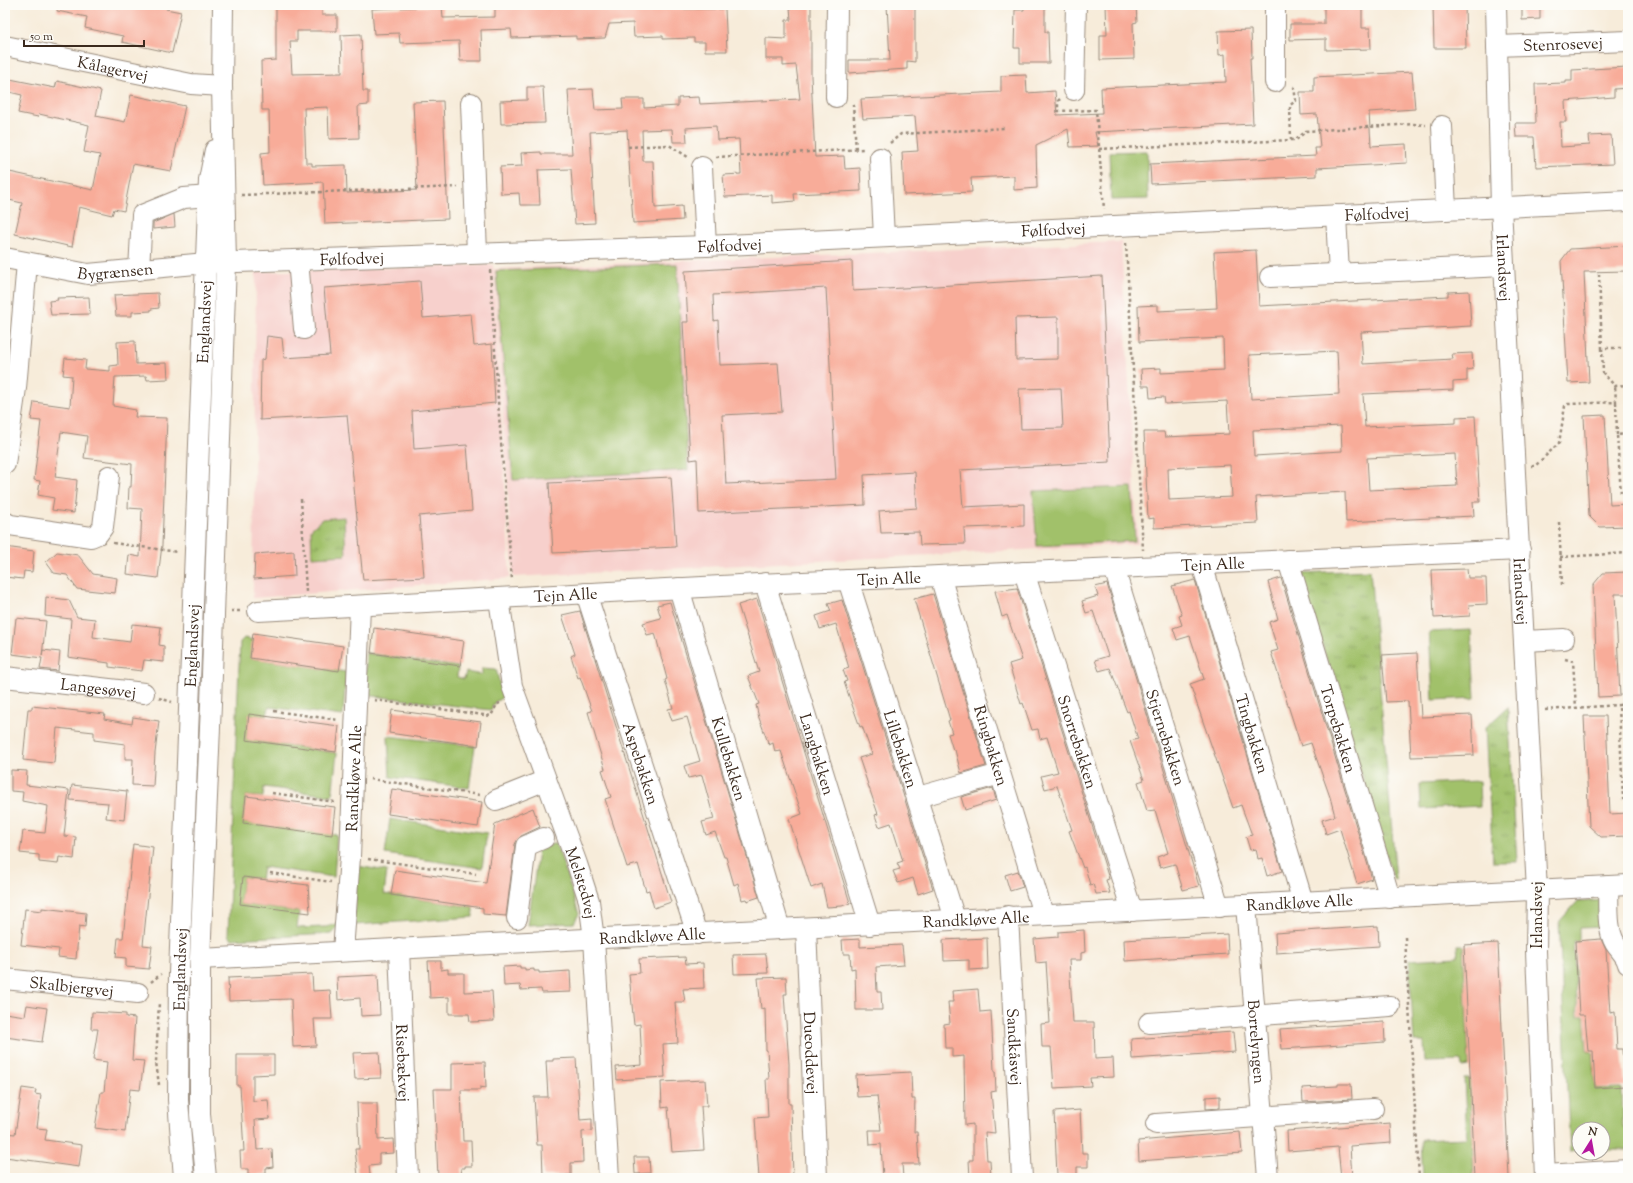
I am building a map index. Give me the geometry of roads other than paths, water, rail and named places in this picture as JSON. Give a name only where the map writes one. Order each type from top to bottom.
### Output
[{"type":"street","name":"Englandsvej","points":[[206,1178],[200,1114],[200,959],[226,262],[217,196],[209,180],[222,115],[223,5]]},
{"type":"street","points":[[836,97],[837,5]]},
{"type":"street","points":[[1074,90],[1076,5]]},
{"type":"street","points":[[1275,5],[1275,82]]},
{"type":"street","name":"Irlandsvej","points":[[1496,5],[1501,207],[1537,891],[1536,951],[1545,1177]]},
{"type":"street","name":"Stenrosevej","points":[[1497,46],[1628,41]]},
{"type":"street","name":"Kålagervej","points":[[5,46],[190,84],[222,86]]},
{"type":"street","points":[[471,102],[475,187],[484,253]]},
{"type":"street","points":[[1442,126],[1446,210]]},
{"type":"street","points":[[878,152],[884,237]]},
{"type":"street","points":[[700,161],[706,246]]},
{"type":"street","name":"Englandsvej","points":[[184,1178],[178,1100],[179,974],[206,263],[217,196]]},
{"type":"street","points":[[139,270],[142,214],[184,198],[217,196]]},
{"type":"street","name":"Følfodvej","points":[[226,262],[706,246],[1628,201]]},
{"type":"street","points":[[1336,215],[1339,274]]},
{"type":"street","name":"Bygrænsen","points":[[5,258],[88,274],[226,262]]},
{"type":"street","points":[[298,260],[304,329]]},
{"type":"street","points":[[5,464],[16,388],[27,263]]},
{"type":"street","points":[[1270,277],[1504,266]]},
{"type":"street","points":[[5,522],[10,526],[92,537],[98,534],[103,527],[109,476]]},
{"type":"street","name":"Tejn Alle","points":[[258,611],[506,599],[765,583],[1520,550]]},
{"type":"street","name":"Torpebakken","points":[[1288,560],[1390,898]]},
{"type":"street","name":"Tingbakken","points":[[1202,564],[1303,902]]},
{"type":"street","name":"Stjernebakken","points":[[1114,568],[1220,907]]},
{"type":"street","name":"Snorrebakken","points":[[1024,572],[1132,911]]},
{"type":"street","name":"Ringbakken","points":[[940,576],[1043,914]]},
{"type":"street","name":"Lillebakken","points":[[848,580],[918,796],[955,919]]},
{"type":"street","name":"Langbakken","points":[[765,583],[870,925]]},
{"type":"street","name":"Kullebakken","points":[[678,588],[780,929]]},
{"type":"street","name":"Aspebakken","points":[[586,593],[697,934]]},
{"type":"street","name":"Melstedvej","points":[[506,599],[512,686],[514,694],[577,864],[589,901],[594,939],[609,1178]]},
{"type":"street","name":"Randkløve Alle","points":[[343,951],[354,777],[355,697],[360,606]]},
{"type":"street","points":[[1524,641],[1564,638]]},
{"type":"street","name":"Langesøvej","points":[[5,677],[144,693]]},
{"type":"street","points":[[918,796],[1000,774]]},
{"type":"street","points":[[496,800],[546,780]]},
{"type":"street","name":"Melstedvej","points":[[517,918],[526,846],[544,838]]},
{"type":"street","name":"Randkløve Alle","points":[[200,959],[870,925],[1043,914],[1246,906],[1628,885]]},
{"type":"street","points":[[1608,886],[1611,930],[1615,943],[1626,956],[1628,964]]},
{"type":"street","name":"Borrelyngen","points":[[1246,906],[1268,1178]]},
{"type":"street","name":"Sandkåsvej","points":[[1008,916],[1022,1178]]},
{"type":"street","name":"Dueoddevej","points":[[806,928],[817,1178]]},
{"type":"street","name":"Risebækvej","points":[[399,948],[408,1178]]},
{"type":"street","name":"Skalbjergvej","points":[[5,979],[138,993]]},
{"type":"street","points":[[1149,1023],[1390,1006]]},
{"type":"street","points":[[1156,1124],[1373,1110]]},
{"type":"street","points":[[1545,1177],[1628,1170]]}]
